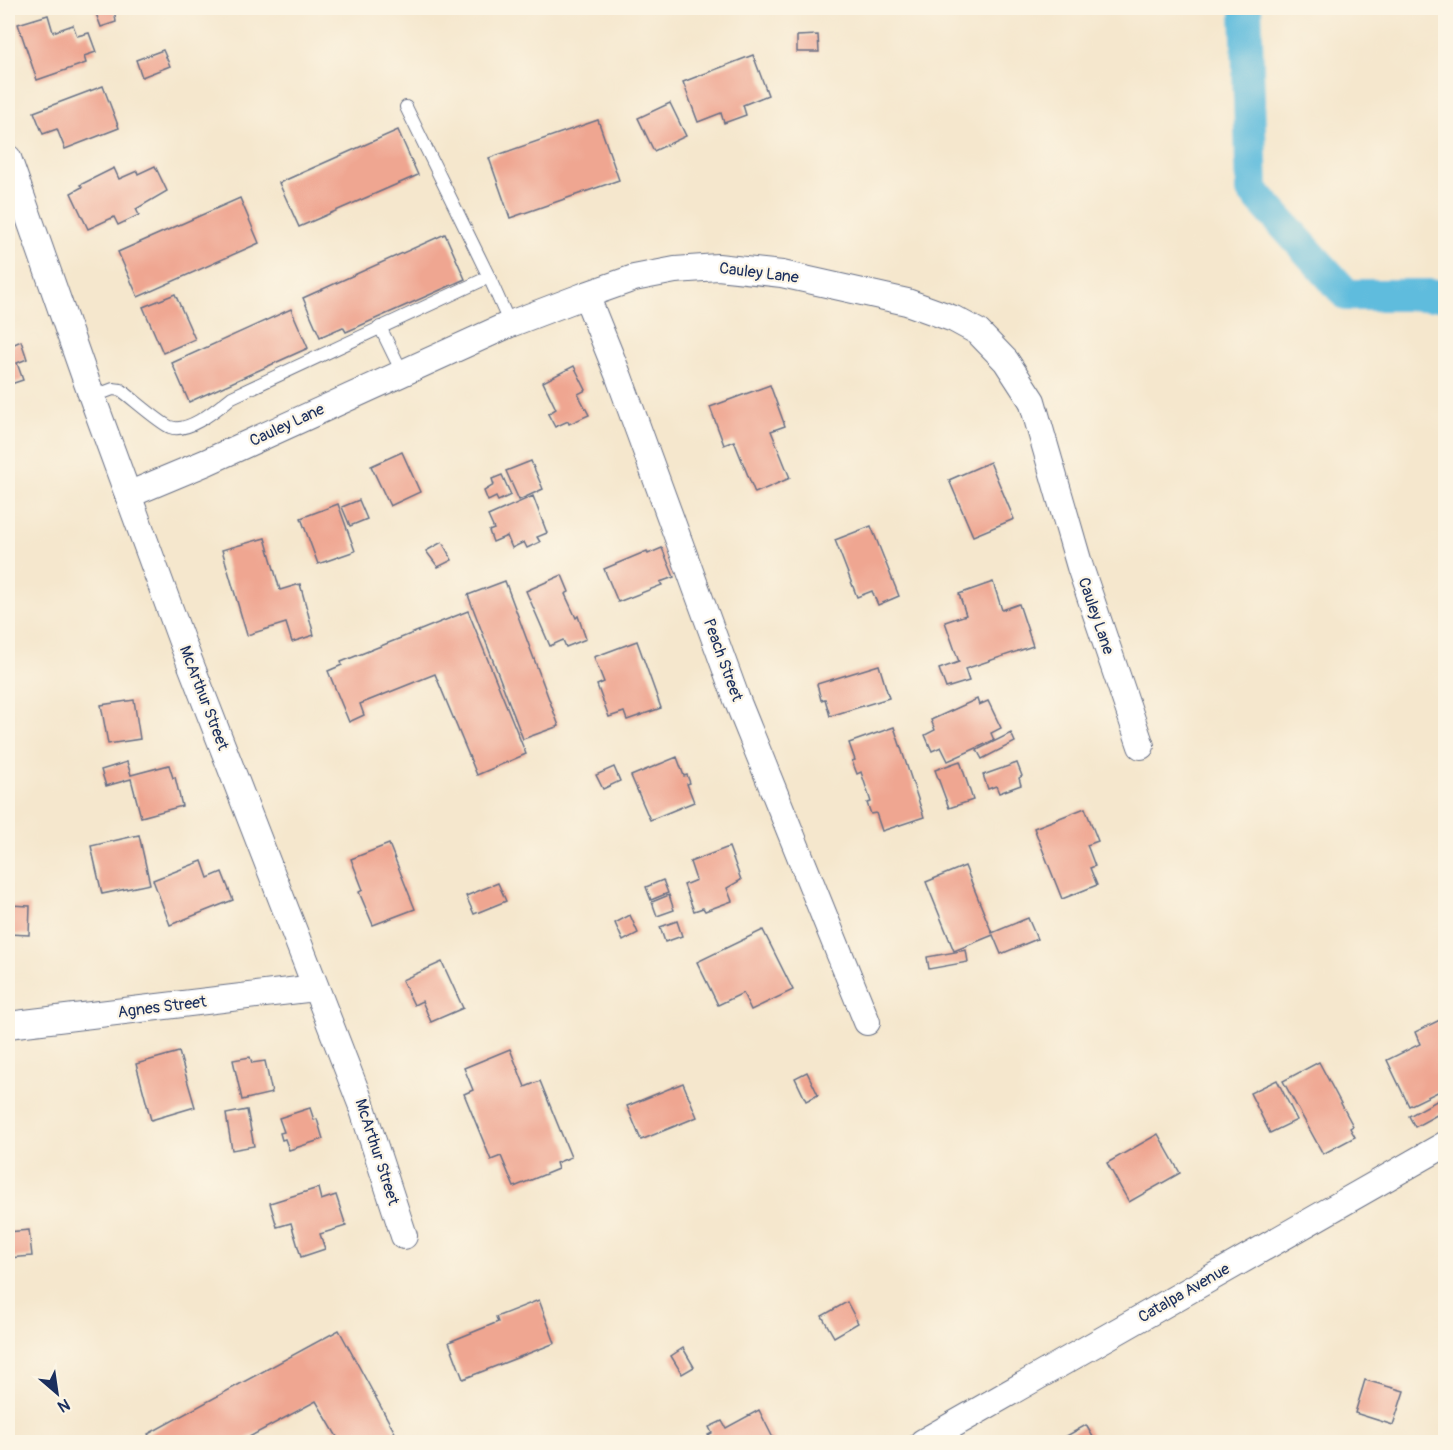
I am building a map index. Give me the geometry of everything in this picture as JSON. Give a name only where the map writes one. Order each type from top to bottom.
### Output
[{"type":"street","name":"McArthur Street","points":[[8,158],[92,398],[182,642],[361,1104],[404,1236]]},
{"type":"street","name":"Cauley Lane","points":[[128,495],[404,374],[510,324],[634,278],[675,270],[718,267],[782,274],[907,302],[954,319],[978,332],[1006,361],[1032,401],[1080,567],[1141,746]]},
{"type":"street","name":"Peach Street","points":[[586,295],[619,377],[737,700],[867,1022]]},
{"type":"street","name":"Agnes Street","points":[[8,1025],[315,988]]},
{"type":"street","name":"Catalpa Avenue","points":[[923,1443],[1446,1144]]},
{"type":"lane","points":[[406,107],[510,324]]},
{"type":"lane","points":[[92,398],[113,389],[121,390],[171,427],[183,427],[203,418],[232,397],[489,277]]},
{"type":"lane","points":[[380,327],[404,374]]},
{"type":"building","points":[[94,8],[114,8],[116,22],[101,27]]},
{"type":"building","points":[[48,15],[53,32],[73,25],[77,36],[89,33],[96,52],[84,56],[86,63],[37,80],[18,24]]},
{"type":"building","points":[[818,35],[819,52],[797,52],[797,36]]},
{"type":"building","points":[[163,50],[170,66],[142,77],[136,60]]},
{"type":"building","points":[[753,55],[768,95],[743,105],[746,115],[724,123],[721,113],[698,122],[683,82]]},
{"type":"building","points":[[103,86],[119,128],[65,149],[57,129],[43,134],[34,112]]},
{"type":"building","points":[[670,103],[686,136],[654,151],[638,118]]},
{"type":"building","points":[[598,120],[619,180],[510,218],[489,158]]},
{"type":"building","points":[[398,130],[418,175],[299,227],[279,183]]},
{"type":"building","points":[[155,166],[167,191],[136,209],[139,215],[118,225],[114,217],[88,229],[71,193],[82,187],[80,185],[114,168],[119,179]]},
{"type":"building","points":[[240,198],[259,243],[138,297],[118,252]]},
{"type":"building","points":[[445,234],[465,279],[346,332],[343,327],[320,337],[303,298]]},
{"type":"building","points":[[175,294],[195,339],[163,353],[143,307]]},
{"type":"building","points":[[291,309],[308,348],[189,402],[172,363]]},
{"type":"building","points":[[8,339],[10,346],[21,341],[27,359],[17,363],[23,380],[8,385]]},
{"type":"building","points":[[574,366],[586,390],[578,394],[589,415],[569,424],[568,421],[555,427],[548,414],[556,409],[543,382]]},
{"type":"building","points":[[770,385],[785,426],[771,431],[790,478],[755,493],[734,441],[724,445],[710,407]]},
{"type":"building","points":[[402,452],[420,492],[390,506],[371,466]]},
{"type":"building","points":[[531,461],[543,489],[519,500],[506,471]]},
{"type":"building","points":[[990,462],[1014,519],[973,536],[949,480]]},
{"type":"building","points":[[502,475],[511,495],[498,501],[496,497],[488,501],[484,491],[494,485],[492,479]]},
{"type":"building","points":[[533,496],[547,533],[537,537],[540,542],[527,548],[524,542],[512,548],[507,536],[493,542],[489,531],[494,529],[488,516]]},
{"type":"building","points":[[359,500],[367,519],[350,526],[342,507]]},
{"type":"building","points":[[338,504],[355,551],[318,564],[301,518]]},
{"type":"building","points":[[871,526],[899,596],[878,605],[872,591],[857,597],[835,540]]},
{"type":"building","points":[[265,538],[280,590],[300,584],[314,635],[292,642],[286,623],[247,635],[222,550]]},
{"type":"building","points":[[442,542],[452,560],[438,567],[426,551]]},
{"type":"building","points":[[662,548],[674,577],[660,582],[662,585],[618,602],[604,569],[647,551],[648,554]]},
{"type":"building","points":[[562,575],[569,592],[565,594],[576,618],[578,616],[586,639],[566,647],[563,640],[550,646],[526,591]]},
{"type":"building","points":[[505,581],[559,726],[523,739],[468,595]]},
{"type":"building","points":[[993,582],[1002,610],[1019,604],[1033,646],[965,669],[969,681],[946,688],[939,669],[959,662],[945,622],[966,615],[959,594]]},
{"type":"building","points":[[468,611],[526,754],[477,775],[435,674],[360,704],[364,715],[349,722],[328,671],[342,665],[341,662]]},
{"type":"building","points":[[637,641],[661,708],[627,720],[624,712],[609,717],[597,685],[604,682],[594,657]]},
{"type":"building","points":[[879,665],[889,698],[830,716],[825,699],[821,700],[817,684]]},
{"type":"building","points":[[977,699],[979,705],[988,701],[1001,728],[991,733],[994,740],[948,761],[941,747],[932,751],[925,735],[935,730],[931,720]]},
{"type":"building","points":[[134,700],[140,739],[108,744],[101,705]]},
{"type":"building","points":[[894,727],[924,817],[882,831],[876,813],[871,814],[867,803],[871,802],[861,772],[857,774],[852,761],[855,760],[849,743]]},
{"type":"building","points":[[1011,733],[1015,742],[982,759],[977,750]]},
{"type":"building","points":[[677,757],[684,776],[687,775],[690,783],[687,784],[694,802],[650,820],[631,776]]},
{"type":"building","points":[[960,761],[973,800],[949,808],[935,770]]},
{"type":"building","points":[[127,762],[131,775],[169,765],[173,778],[175,777],[182,806],[141,817],[131,779],[106,786],[101,770]]},
{"type":"building","points":[[1017,763],[1022,776],[1019,778],[1021,785],[999,793],[996,786],[988,789],[983,775]]},
{"type":"building","points":[[614,767],[620,781],[603,789],[596,775]]},
{"type":"building","points":[[1085,808],[1098,841],[1087,845],[1095,866],[1090,868],[1097,885],[1062,899],[1034,828]]},
{"type":"building","points":[[139,835],[150,884],[102,894],[91,846]]},
{"type":"building","points":[[389,844],[415,909],[373,925],[359,892],[363,890],[351,859]]},
{"type":"building","points":[[729,847],[741,880],[727,888],[732,901],[705,911],[703,908],[694,911],[684,885],[696,880],[690,862]]},
{"type":"building","points":[[202,861],[208,878],[222,872],[233,900],[170,925],[153,880]]},
{"type":"building","points":[[965,866],[992,933],[1028,918],[1037,939],[1001,954],[993,935],[954,951],[926,882]]},
{"type":"building","points":[[663,880],[668,893],[651,900],[646,887]]},
{"type":"building","points":[[498,883],[506,901],[474,914],[466,896]]},
{"type":"building","points":[[669,895],[674,910],[657,916],[652,902]]},
{"type":"building","points":[[8,905],[30,906],[29,935],[8,934]]},
{"type":"building","points":[[630,915],[638,933],[623,941],[615,923]]},
{"type":"building","points":[[677,921],[682,936],[665,942],[660,927]]},
{"type":"building","points":[[763,930],[793,990],[751,1010],[743,993],[718,1005],[697,962]]},
{"type":"building","points":[[966,950],[968,962],[929,969],[927,957]]},
{"type":"building","points":[[442,962],[463,1008],[431,1022],[422,1001],[414,1005],[402,980]]},
{"type":"building","points":[[1446,1017],[1446,1088],[1409,1106],[1387,1060],[1420,1044],[1415,1032]]},
{"type":"building","points":[[510,1049],[525,1087],[540,1081],[571,1157],[556,1163],[558,1169],[514,1187],[501,1156],[491,1160],[464,1094],[473,1090],[464,1068]]},
{"type":"building","points":[[179,1052],[195,1107],[151,1120],[136,1064]]},
{"type":"building","points":[[250,1057],[252,1063],[265,1061],[272,1093],[242,1100],[233,1060]]},
{"type":"building","points":[[1319,1062],[1353,1126],[1350,1128],[1355,1137],[1323,1154],[1283,1081]]},
{"type":"building","points":[[807,1072],[818,1095],[806,1101],[795,1078]]},
{"type":"building","points":[[1277,1080],[1297,1120],[1270,1133],[1250,1093]]},
{"type":"building","points":[[683,1083],[697,1117],[641,1140],[627,1106]]},
{"type":"building","points":[[1442,1098],[1446,1104],[1446,1110],[1415,1127],[1409,1116]]},
{"type":"building","points":[[310,1108],[314,1120],[317,1119],[323,1139],[289,1150],[285,1139],[282,1140],[280,1133],[284,1132],[279,1118]]},
{"type":"building","points":[[247,1110],[254,1146],[232,1150],[226,1114]]},
{"type":"building","points":[[1158,1134],[1180,1173],[1129,1202],[1107,1163]]},
{"type":"building","points":[[318,1188],[321,1200],[336,1195],[346,1226],[320,1234],[325,1249],[301,1257],[291,1223],[277,1227],[270,1203]]},
{"type":"building","points":[[29,1230],[32,1256],[8,1258],[8,1232]]},
{"type":"building","points":[[539,1300],[555,1343],[463,1379],[449,1342],[498,1322],[496,1317]]},
{"type":"building","points":[[847,1302],[858,1323],[834,1337],[822,1316]]},
{"type":"building","points":[[339,1330],[400,1442],[340,1442],[316,1401],[240,1442],[153,1442],[148,1434]]},
{"type":"building","points":[[683,1348],[694,1367],[682,1374],[671,1356]]},
{"type":"building","points":[[1365,1380],[1404,1391],[1393,1425],[1355,1413]]},
{"type":"building","points":[[759,1410],[775,1442],[712,1442],[708,1435],[712,1433],[709,1427],[722,1421],[726,1428]]},
{"type":"building","points":[[1086,1425],[1096,1442],[1056,1442]]},
{"type":"waterway","points":[[1246,8],[1252,190],[1347,295],[1446,295]]}]
